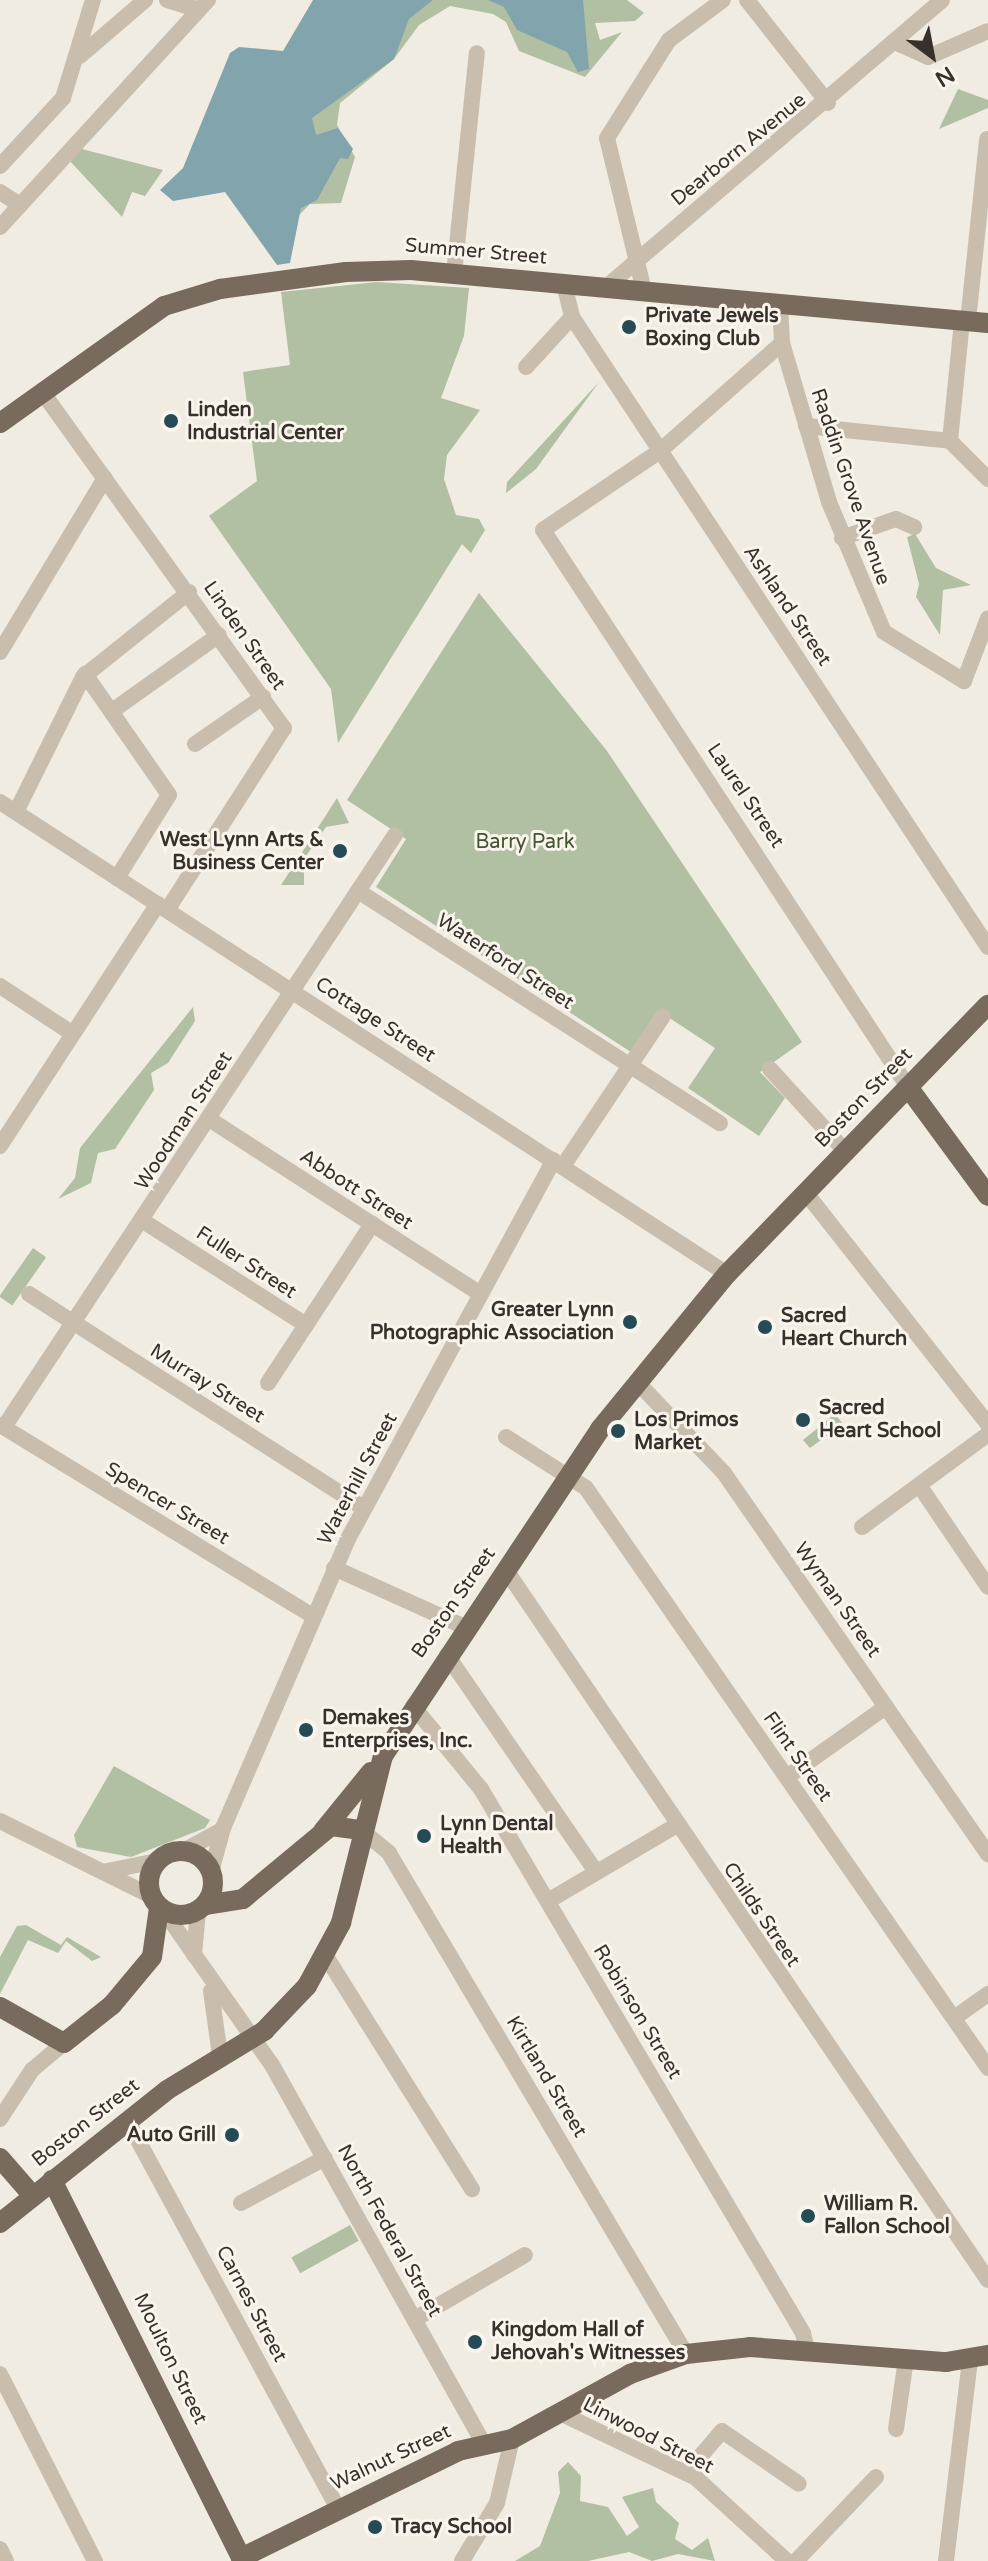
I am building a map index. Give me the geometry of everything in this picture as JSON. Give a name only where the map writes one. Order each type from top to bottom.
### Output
[{"type":"main road","name":"Summer Street","points":[[0,423],[145,316],[194,295],[363,270],[454,274],[973,322]]},
{"type":"main road","name":"Boston Street","points":[[0,2223],[127,2120],[220,2056],[252,2039],[327,1958],[348,1901],[361,1830],[383,1756],[413,1706],[570,1473],[637,1382],[727,1274],[988,1005]]},
{"type":"main road","points":[[908,1087],[988,1196]]},
{"type":"main road","points":[[158,1905],[201,1908],[240,1900],[323,1831],[383,1756]]},
{"type":"main road","points":[[323,1831],[338,1824],[361,1830]]},
{"type":"main road","points":[[0,2007],[64,2043],[104,2012],[152,1957],[158,1905],[157,1861],[183,1851],[211,1874],[237,1888],[259,1885]]},
{"type":"main road","points":[[201,1908],[211,1874]]},
{"type":"main road","points":[[0,2158],[33,2196]]},
{"type":"main road","name":"Moulton Street","points":[[52,2180],[239,2560]]},
{"type":"main road","name":"Walnut Street","points":[[239,2560],[458,2451],[512,2439],[686,2354],[736,2347],[906,2359],[979,2357]]},
{"type":"street","points":[[0,166],[53,114],[78,57],[93,0]]},
{"type":"street","points":[[78,57],[145,0]]},
{"type":"street","points":[[167,0],[202,5]]},
{"type":"street","points":[[644,291],[639,258],[608,134],[669,40],[723,0]]},
{"type":"street","name":"Dearborn Avenue","points":[[605,288],[899,44],[942,0]]},
{"type":"street","points":[[750,1],[828,103]]},
{"type":"street","points":[[0,227],[202,5]]},
{"type":"street","points":[[899,44],[931,57],[988,31]]},
{"type":"street","points":[[454,274],[477,53]]},
{"type":"street","points":[[950,441],[973,322],[987,139]]},
{"type":"street","points":[[0,192],[20,205]]},
{"type":"street","name":"Ashland Street","points":[[564,284],[572,317],[988,947]]},
{"type":"street","name":"Raddin Grove Avenue","points":[[780,304],[782,343],[842,538],[888,636],[966,681],[988,618]]},
{"type":"street","points":[[526,367],[572,317]]},
{"type":"street","points":[[660,451],[782,343]]},
{"type":"street","name":"Linden Street","points":[[43,393],[189,592],[263,697],[284,733],[162,907]]},
{"type":"street","points":[[806,426],[950,441],[988,479]]},
{"type":"street","name":"Laurel Street","points":[[660,451],[543,530],[908,1087]]},
{"type":"street","points":[[0,652],[105,478]]},
{"type":"street","points":[[842,538],[896,519],[914,527]]},
{"type":"street","points":[[16,812],[85,674],[189,592]]},
{"type":"street","points":[[112,711],[219,635]]},
{"type":"street","points":[[85,674],[169,795],[117,878]]},
{"type":"street","points":[[195,744],[263,697]]},
{"type":"street","name":"Cottage Street","points":[[0,802],[727,1274]]},
{"type":"street","name":"Woodman Street","points":[[2,1426],[75,1324],[395,835]]},
{"type":"street","name":"Waterford Street","points":[[358,891],[720,1123]]},
{"type":"street","points":[[0,1146],[73,1034],[162,907]]},
{"type":"street","points":[[0,986],[73,1034]]},
{"type":"street","name":"Waterhill Street","points":[[211,1874],[223,1828],[334,1568],[364,1508],[481,1294],[559,1163],[663,1016]]},
{"type":"street","points":[[770,1069],[846,1152]]},
{"type":"street","name":"Abbott Street","points":[[209,1119],[481,1294]]},
{"type":"street","points":[[806,1193],[988,1424]]},
{"type":"street","name":"Fuller Street","points":[[143,1221],[306,1325],[372,1224]]},
{"type":"street","name":"Murray Street","points":[[29,1294],[364,1508]]},
{"type":"street","points":[[268,1383],[306,1325]]},
{"type":"street","name":"Wyman Street","points":[[637,1382],[724,1473],[988,1854]]},
{"type":"street","name":"Spencer Street","points":[[2,1426],[313,1616]]},
{"type":"street","points":[[862,1527],[988,1434]]},
{"type":"street","points":[[506,1437],[570,1473]]},
{"type":"street","name":"Flint Street","points":[[570,1473],[787,1777],[988,2068]]},
{"type":"street","points":[[919,1485],[988,1587]]},
{"type":"street","points":[[334,1568],[467,1628]]},
{"type":"street","name":"Childs Street","points":[[506,1570],[988,2280]]},
{"type":"street","points":[[447,1655],[596,1872]]},
{"type":"street","name":"Robinson Street","points":[[413,1706],[469,1768],[803,2333],[807,2351]]},
{"type":"street","points":[[787,1777],[886,1707]]},
{"type":"street","points":[[0,1821],[158,1905]]},
{"type":"street","points":[[548,1901],[677,1825]]},
{"type":"street","points":[[183,1851],[223,1828]]},
{"type":"street","name":"Kirtland Street","points":[[361,1830],[387,1849],[686,2354]]},
{"type":"street","points":[[101,1872],[157,1861]]},
{"type":"street","name":"North Federal Street","points":[[158,1905],[252,2039],[325,2158],[485,2446]]},
{"type":"street","points":[[194,1956],[201,1908]]},
{"type":"street","points":[[327,1958],[472,2189]]},
{"type":"street","points":[[209,1981],[220,2056]]},
{"type":"street","points":[[954,2018],[988,1994]]},
{"type":"street","points":[[0,2119],[32,2070],[64,2043]]},
{"type":"street","name":"Carnes Street","points":[[127,2120],[338,2509]]},
{"type":"street","points":[[241,2203],[325,2158]]},
{"type":"street","points":[[415,2319],[525,2255]]},
{"type":"street","points":[[946,2561],[979,2357]]},
{"type":"street","points":[[896,2429],[906,2359]]},
{"type":"street","points":[[0,2374],[95,2561]]},
{"type":"street","name":"Linwood Street","points":[[560,2413],[686,2473],[787,2561]]},
{"type":"street","points":[[686,2473],[722,2431],[799,2484]]},
{"type":"street","points":[[462,2561],[497,2503],[512,2439]]},
{"type":"street","points":[[796,2561],[876,2477]]},
{"type":"street","points":[[0,2549],[6,2561]]},
{"type":"green space","points":[[401,0],[627,0],[644,13],[635,21],[595,23],[600,40],[622,32],[585,77],[519,51],[506,22],[493,14],[450,6],[419,25],[394,59],[340,103],[337,125],[355,157],[341,203],[310,204],[295,219],[291,248],[229,122]]},
{"type":"green space","points":[[958,89],[988,100],[988,108],[939,129]]},
{"type":"green space","points":[[78,148],[163,170],[145,196],[132,192],[122,217],[68,159]]},
{"type":"green space","points":[[377,282],[469,288],[464,336],[441,398],[480,410],[447,455],[444,479],[456,515],[479,519],[485,530],[471,553],[462,544],[338,743],[331,689],[209,516],[257,481],[243,372],[290,365],[281,292]]},
{"type":"green space","points":[[599,382],[536,469],[506,493],[507,482]]},
{"type":"green space","points":[[915,534],[936,568],[971,585],[943,590],[940,635],[916,597],[919,584],[907,537]]},
{"type":"green space","name":"Barry Park","points":[[479,593],[607,751],[802,1042],[760,1072],[785,1098],[759,1136],[688,1088],[715,1048],[662,1013],[634,1054],[376,887],[406,839],[347,800]]},
{"type":"green space","points":[[337,798],[349,823],[326,827],[304,859],[304,885],[281,885]]},
{"type":"green space","points":[[193,1007],[195,1021],[168,1063],[151,1073],[154,1090],[115,1149],[98,1153],[91,1183],[58,1199],[75,1178],[80,1148]]},
{"type":"green space","points":[[33,1248],[46,1257],[12,1306],[0,1295]]},
{"type":"green space","points":[[835,1414],[843,1424],[810,1448],[803,1440]]},
{"type":"green space","points":[[114,1766],[210,1820],[205,1828],[131,1857],[77,1847],[74,1835]]},
{"type":"green space","points":[[26,1925],[61,1945],[67,1937],[101,1957],[92,1961],[66,1941],[58,1953],[28,1940],[0,1994],[0,1957],[17,1926]]},
{"type":"green space","points":[[350,2225],[359,2241],[300,2273],[291,2257]]},
{"type":"green space","points":[[568,2462],[581,2476],[580,2501],[608,2507],[627,2536],[639,2527],[622,2497],[653,2488],[656,2502],[679,2523],[675,2539],[692,2550],[708,2538],[715,2561],[678,2554],[652,2561],[629,2552],[588,2561],[515,2561],[540,2546],[560,2493],[558,2472]]},
{"type":"water","points":[[313,0],[433,0],[409,19],[394,59],[312,118],[316,135],[338,128],[353,149],[348,159],[340,158],[317,200],[301,208],[290,263],[277,265],[225,192],[173,201],[160,190],[183,168],[230,53],[239,47],[283,51]]},
{"type":"water","points":[[488,0],[583,0],[589,69],[578,72],[567,52],[517,30],[504,7]]},
{"type":"place","name":"Private Jewels Boxing Club","points":[[629,327]]},
{"type":"place","name":"Linden Industrial Center","points":[[171,421]]},
{"type":"place","name":"West Lynn Arts & Business Center","points":[[340,851]]},
{"type":"place","name":"Greater Lynn Photographic Association","points":[[630,1322]]},
{"type":"place","name":"Sacred Heart Church","points":[[765,1327]]},
{"type":"place","name":"Sacred Heart School","points":[[803,1420]]},
{"type":"place","name":"Los Primos Market","points":[[618,1431]]},
{"type":"place","name":"Demakes Enterprises, Inc.","points":[[306,1730]]},
{"type":"place","name":"Lynn Dental Health","points":[[424,1836]]},
{"type":"place","name":"Auto Grill","points":[[232,2135]]},
{"type":"place","name":"William R. Fallon School","points":[[808,2216]]},
{"type":"place","name":"Kingdom Hall of Jehovah's Witnesses","points":[[475,2342]]},
{"type":"place","name":"Tracy School","points":[[375,2527]]}]
